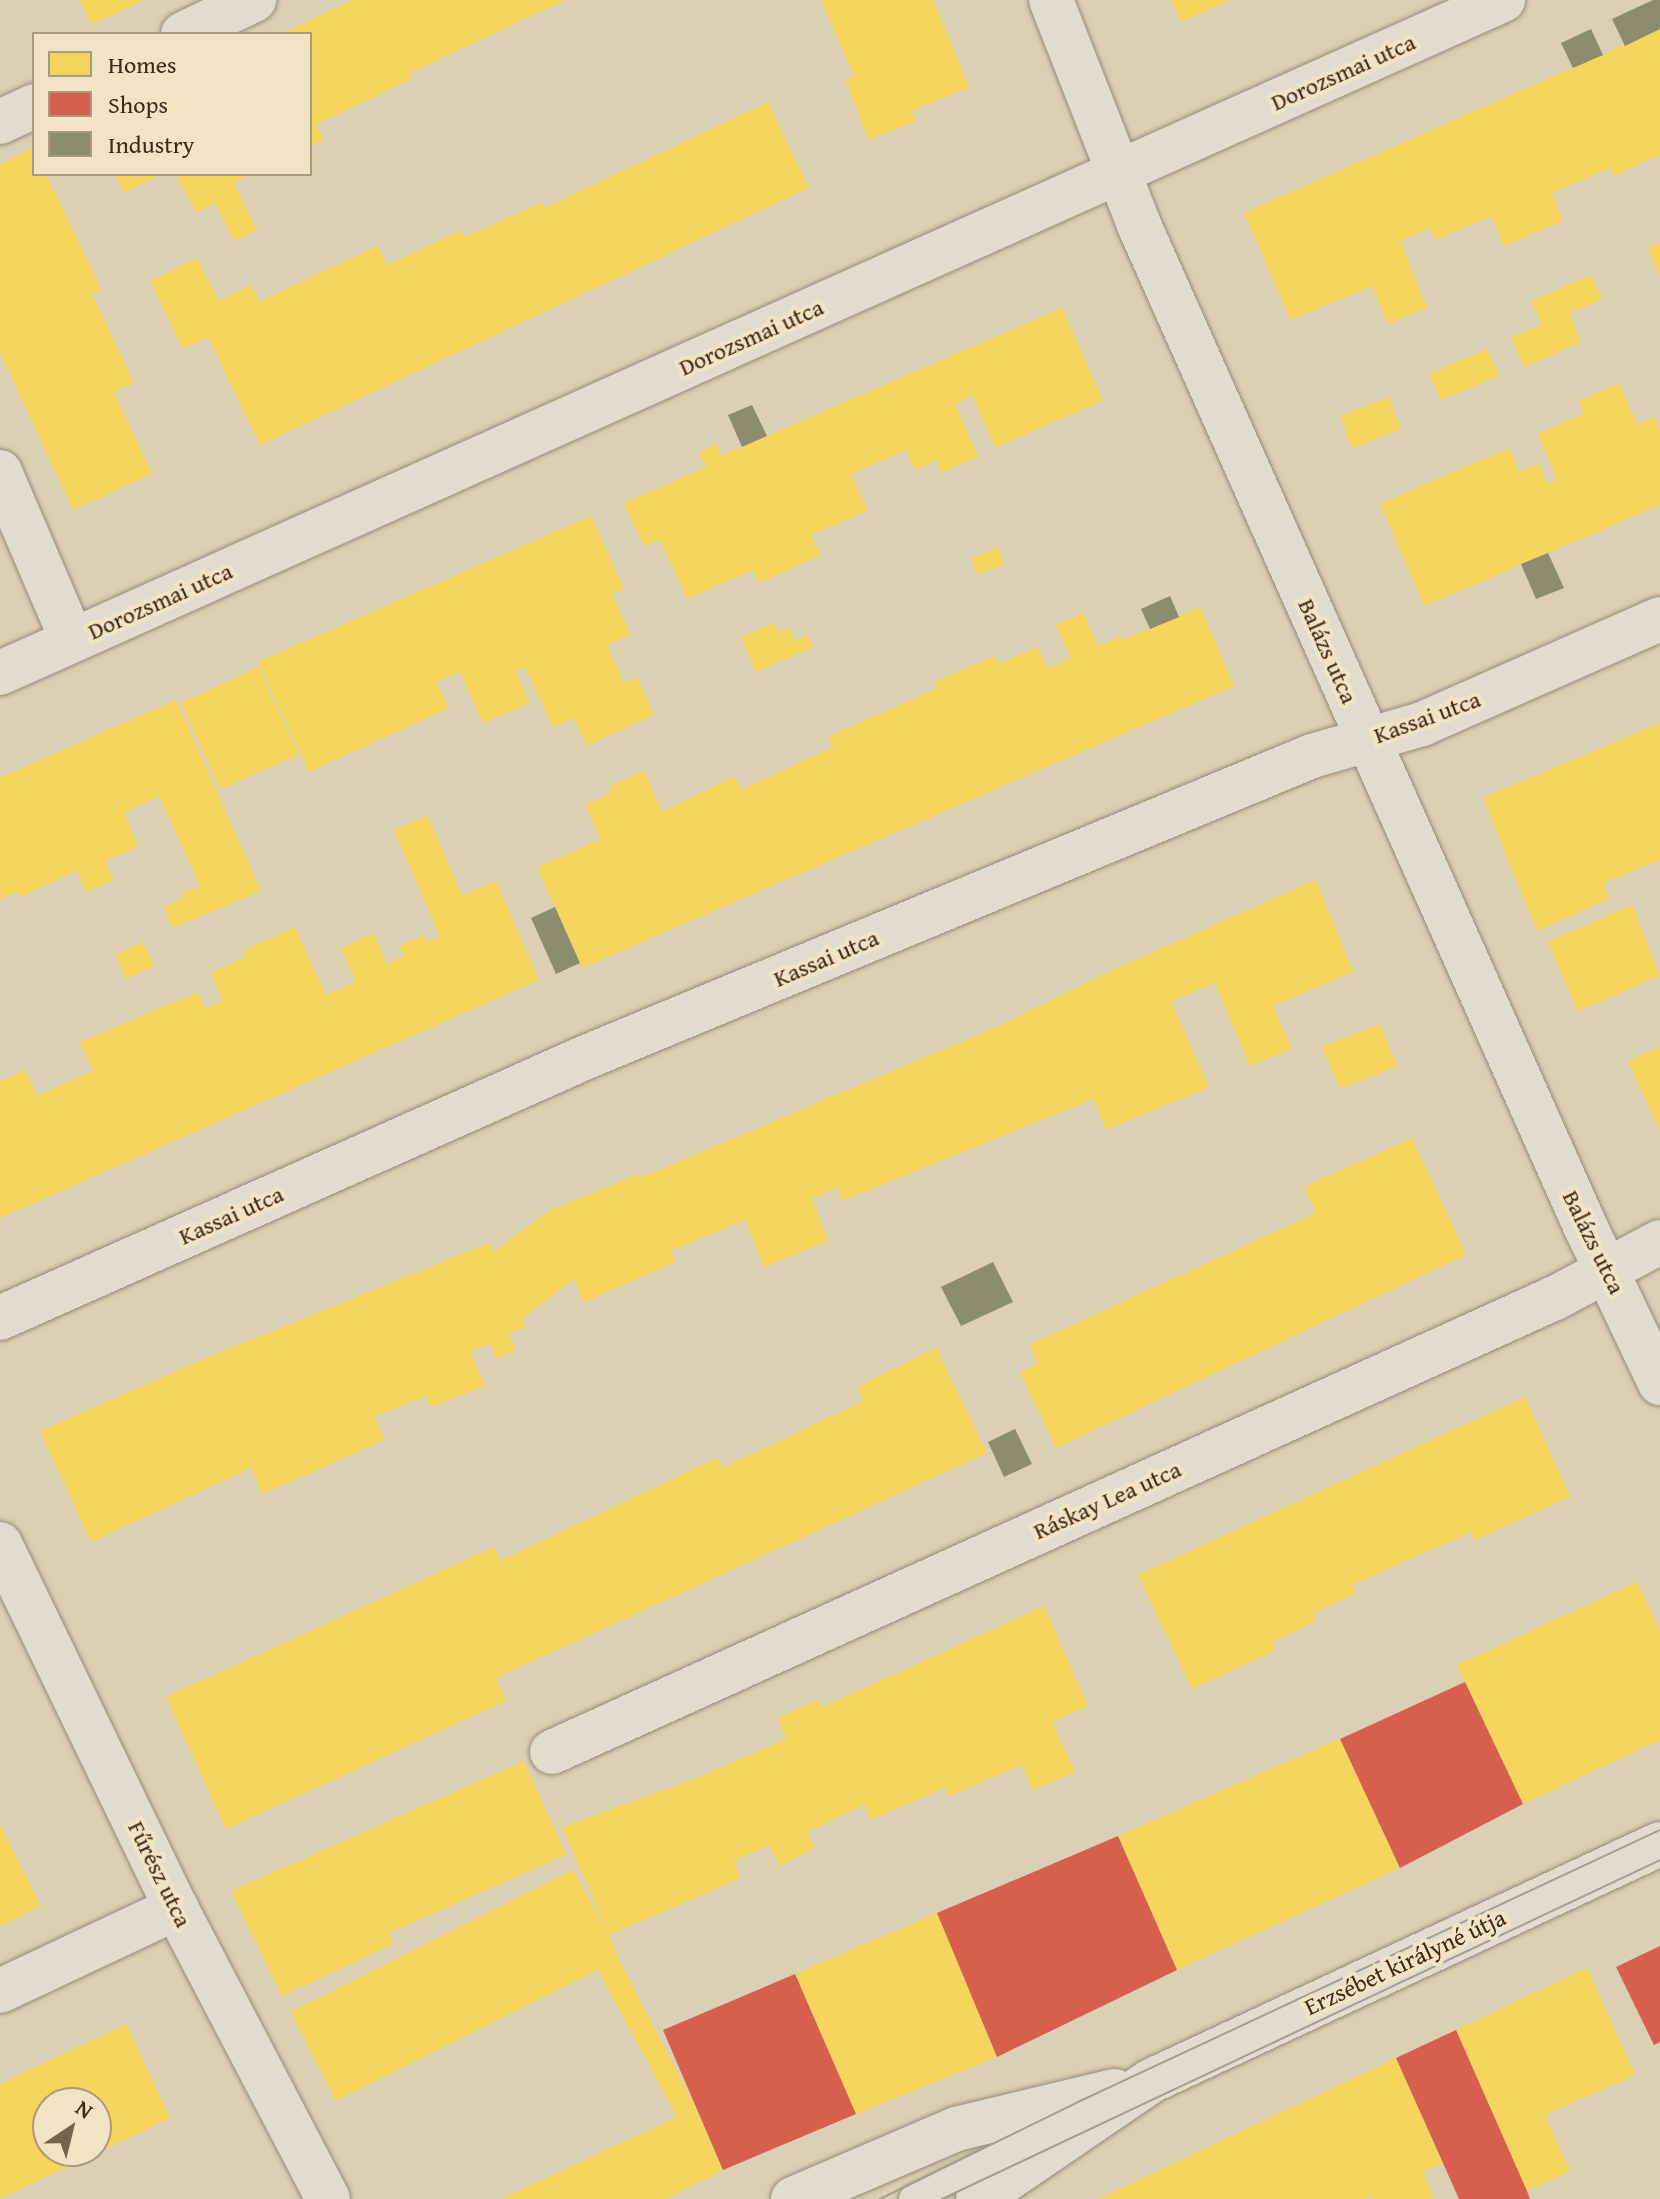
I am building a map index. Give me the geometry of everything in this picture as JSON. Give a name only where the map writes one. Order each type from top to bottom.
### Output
[{"type":"street","points":[[187,32],[254,0]]},
{"type":"street","name":"Balázs utca","points":[[1051,0],[1117,175],[1586,1228],[1660,1383]]},
{"type":"street","name":"Dorozsmai utca","points":[[0,673],[1503,0]]},
{"type":"street","points":[[0,122],[32,107]]},
{"type":"street","points":[[0,472],[72,640]]},
{"type":"street","name":"Kassai utca","points":[[0,1318],[598,1052],[1312,756],[1422,724],[1660,619]]},
{"type":"street","name":"Ráskay Lea utca","points":[[552,1752],[1557,1297],[1660,1242]]},
{"type":"street","name":"Fűrész utca","points":[[0,1544],[176,1908],[328,2199]]},
{"type":"street","name":"Erzsébet királyné útja","points":[[793,2199],[956,2129],[1078,2102],[1151,2081],[1660,1844]]},
{"type":"street","points":[[0,1991],[176,1908]]},
{"type":"street","name":"Erzsébet királyné útja","points":[[978,2199],[1151,2081]]},
{"type":"lane","points":[[912,2199],[1151,2081]]},
{"type":"building: Homes","points":[[80,0],[145,0],[91,25]]},
{"type":"building: Homes","points":[[353,0],[565,0],[410,73],[412,79],[316,124],[323,140],[312,146],[312,32],[285,32]]},
{"type":"building: Homes","points":[[821,0],[933,0],[969,87],[912,111],[916,121],[869,140],[845,80],[854,76]]},
{"type":"building: Homes","points":[[1171,0],[1230,0],[1181,22]]},
{"type":"building: Homes","points":[[1660,29],[1660,155],[1614,176],[1610,168],[1552,193],[1563,221],[1504,246],[1491,216],[1435,240],[1430,228],[1400,241],[1427,308],[1388,324],[1372,286],[1291,320],[1244,213]]},
{"type":"building: Homes","points":[[768,102],[809,188],[260,445],[208,337],[183,349],[150,281],[197,258],[219,301],[251,285],[259,302],[377,246],[387,265],[461,230],[464,237],[542,203],[544,208]]},
{"type":"building: Homes","points":[[32,149],[32,176],[47,176],[101,289],[92,294],[134,383],[114,392],[152,474],[73,510],[0,352],[0,164]]},
{"type":"building: Homes","points":[[116,176],[159,176],[124,193]]},
{"type":"building: Homes","points":[[177,176],[250,176],[234,183],[257,230],[234,241],[215,203],[196,213]]},
{"type":"building: Homes","points":[[1660,243],[1660,275],[1648,249]]},
{"type":"building: Homes","points":[[1591,275],[1602,299],[1569,313],[1581,342],[1524,367],[1511,338],[1542,324],[1531,301]]},
{"type":"building: Homes","points":[[1062,308],[1103,401],[995,447],[973,396],[955,404],[978,457],[941,473],[936,460],[915,470],[906,450],[851,474],[868,511],[811,535],[821,555],[759,583],[753,570],[687,599],[660,540],[644,546],[624,503],[706,467],[699,452],[717,444],[721,456]]},
{"type":"building: Homes","points":[[1487,349],[1499,376],[1441,400],[1429,374]]},
{"type":"building: Homes","points":[[1619,383],[1637,425],[1655,417],[1660,429],[1660,505],[1425,606],[1380,504],[1509,448],[1519,472],[1539,464],[1547,484],[1557,479],[1538,434],[1584,414],[1579,401]]},
{"type":"building: Homes","points":[[1389,397],[1401,429],[1352,449],[1340,416]]},
{"type":"building: Homes","points":[[591,516],[624,589],[612,594],[631,635],[607,645],[624,683],[637,677],[654,715],[587,746],[574,718],[553,727],[525,667],[515,671],[530,703],[483,723],[460,672],[436,682],[449,708],[309,772],[258,662]]},
{"type":"building: Homes","points":[[998,547],[1004,565],[978,575],[971,559]]},
{"type":"building: Homes","points":[[1200,607],[1234,686],[582,968],[537,867],[601,839],[585,805],[611,793],[609,787],[644,771],[662,812],[734,777],[741,790],[833,747],[828,737],[937,688],[934,682],[995,656],[998,664],[1038,647],[1047,669],[1071,658],[1056,625],[1083,613],[1098,646],[1120,637],[1122,640]]},
{"type":"building: Homes","points":[[774,623],[779,632],[789,628],[795,641],[807,635],[813,647],[756,672],[741,637]]},
{"type":"building: Homes","points":[[258,667],[299,755],[220,789],[181,703]]},
{"type":"building: Homes","points":[[176,700],[261,891],[173,928],[164,907],[185,898],[182,893],[200,886],[159,796],[124,813],[138,846],[105,861],[114,880],[86,892],[77,870],[20,897],[17,892],[0,899],[0,778]]},
{"type":"building: Homes","points":[[1660,723],[1660,860],[1604,883],[1609,899],[1537,931],[1483,798]]},
{"type":"building: Homes","points":[[428,816],[462,896],[496,881],[539,980],[0,1218],[0,1082],[25,1070],[37,1096],[93,1071],[80,1042],[198,992],[205,1009],[223,1001],[211,973],[246,957],[243,951],[295,927],[326,995],[356,982],[341,948],[374,934],[387,964],[404,956],[399,946],[424,935],[427,942],[440,937],[394,830]]},
{"type":"building: Homes","points":[[1316,880],[1353,972],[1273,1006],[1292,1049],[1250,1066],[1215,983],[1171,1001],[1209,1087],[1106,1130],[1094,1099],[842,1201],[837,1188],[812,1198],[828,1241],[764,1267],[745,1220],[671,1251],[676,1262],[584,1302],[574,1279],[522,1319],[525,1327],[509,1333],[516,1350],[497,1359],[490,1343],[470,1352],[485,1386],[431,1407],[426,1396],[374,1417],[385,1440],[262,1494],[251,1468],[91,1542],[40,1431],[204,1359],[489,1243],[494,1252],[547,1212],[638,1174],[640,1178],[999,1026],[1106,973]]},
{"type":"building: Homes","points":[[1632,905],[1660,976],[1578,1011],[1548,942]]},
{"type":"building: Homes","points":[[143,942],[154,966],[126,979],[116,955]]},
{"type":"building: Homes","points":[[1380,1024],[1397,1066],[1340,1089],[1322,1047]]},
{"type":"building: Homes","points":[[1660,1047],[1660,1131],[1628,1061]]},
{"type":"building: Homes","points":[[1412,1138],[1466,1255],[1056,1448],[1020,1372],[1038,1363],[1029,1345],[1316,1213],[1304,1187]]},
{"type":"building: Homes","points":[[936,1348],[987,1453],[496,1678],[506,1701],[226,1829],[166,1697],[494,1547],[500,1561],[717,1458],[722,1468],[864,1401],[857,1387]]},
{"type":"building: Homes","points":[[1525,1397],[1570,1497],[1475,1540],[1471,1532],[1352,1585],[1356,1593],[1314,1613],[1317,1621],[1272,1642],[1275,1651],[1192,1689],[1138,1575]]},
{"type":"building: Homes","points":[[1637,1582],[1660,1631],[1660,1740],[1523,1804],[1457,1665]]},
{"type":"building: Homes","points":[[1044,1606],[1088,1706],[1052,1722],[1075,1772],[1033,1790],[1021,1765],[950,1796],[944,1788],[871,1820],[864,1805],[807,1832],[815,1848],[780,1866],[769,1845],[734,1861],[741,1878],[609,1935],[696,2108],[723,2170],[666,2199],[501,2199],[677,2117],[598,1970],[336,2101],[291,2012],[573,1870],[608,1932],[562,1827],[695,1779],[786,1739],[778,1717],[819,1700],[821,1708]]},
{"type":"building: Homes","points":[[1340,1739],[1400,1868],[1177,1970],[1118,1836]]},
{"type":"building: Homes","points":[[524,1761],[566,1855],[389,1933],[394,1944],[282,1996],[231,1891]]},
{"type":"building: Homes","points":[[0,1825],[41,1906],[0,1926]]},
{"type":"building: Homes","points":[[937,1913],[997,2057],[856,2114],[795,1974]]},
{"type":"building: Homes","points":[[1587,1968],[1635,2075],[1545,2115],[1570,2171],[1527,2191],[1456,2030]]},
{"type":"building: Homes","points":[[126,2024],[170,2118],[112,2146],[112,2087],[32,2087],[32,2167],[67,2167],[0,2199],[0,2084]]},
{"type":"building: Homes","points":[[1396,2058],[1443,2163],[1423,2172],[1434,2199],[1374,2199],[1372,2195],[1363,2199],[1099,2199]]},
{"type":"building: Shops","points":[[1465,1682],[1523,1804],[1400,1868],[1340,1739]]},
{"type":"building: Shops","points":[[1118,1836],[1177,1970],[997,2057],[937,1913]]},
{"type":"building: Shops","points":[[1660,1946],[1660,2042],[1654,2045],[1616,1967]]},
{"type":"building: Shops","points":[[795,1974],[856,2114],[723,2170],[663,2030]]},
{"type":"building: Shops","points":[[1456,2030],[1530,2199],[1459,2199],[1396,2058]]},
{"type":"building: Industry","points":[[1653,0],[1660,0],[1660,29],[1625,46],[1612,19]]},
{"type":"building: Industry","points":[[1591,29],[1603,55],[1573,68],[1561,43]]},
{"type":"building: Industry","points":[[752,405],[767,436],[742,447],[728,415]]},
{"type":"building: Industry","points":[[1548,553],[1564,588],[1536,599],[1521,564]]},
{"type":"building: Industry","points":[[1170,596],[1179,617],[1150,629],[1141,609]]},
{"type":"building: Industry","points":[[555,907],[580,963],[556,974],[531,918]]},
{"type":"building: Industry","points":[[993,1262],[1013,1302],[961,1326],[941,1287]]},
{"type":"building: Industry","points":[[1015,1429],[1032,1464],[1004,1477],[988,1442]]},
{"type":"tram line","points":[[880,2199],[1078,2102],[1660,1830]]},
{"type":"tram line","points":[[942,2199],[1660,1860]]}]
